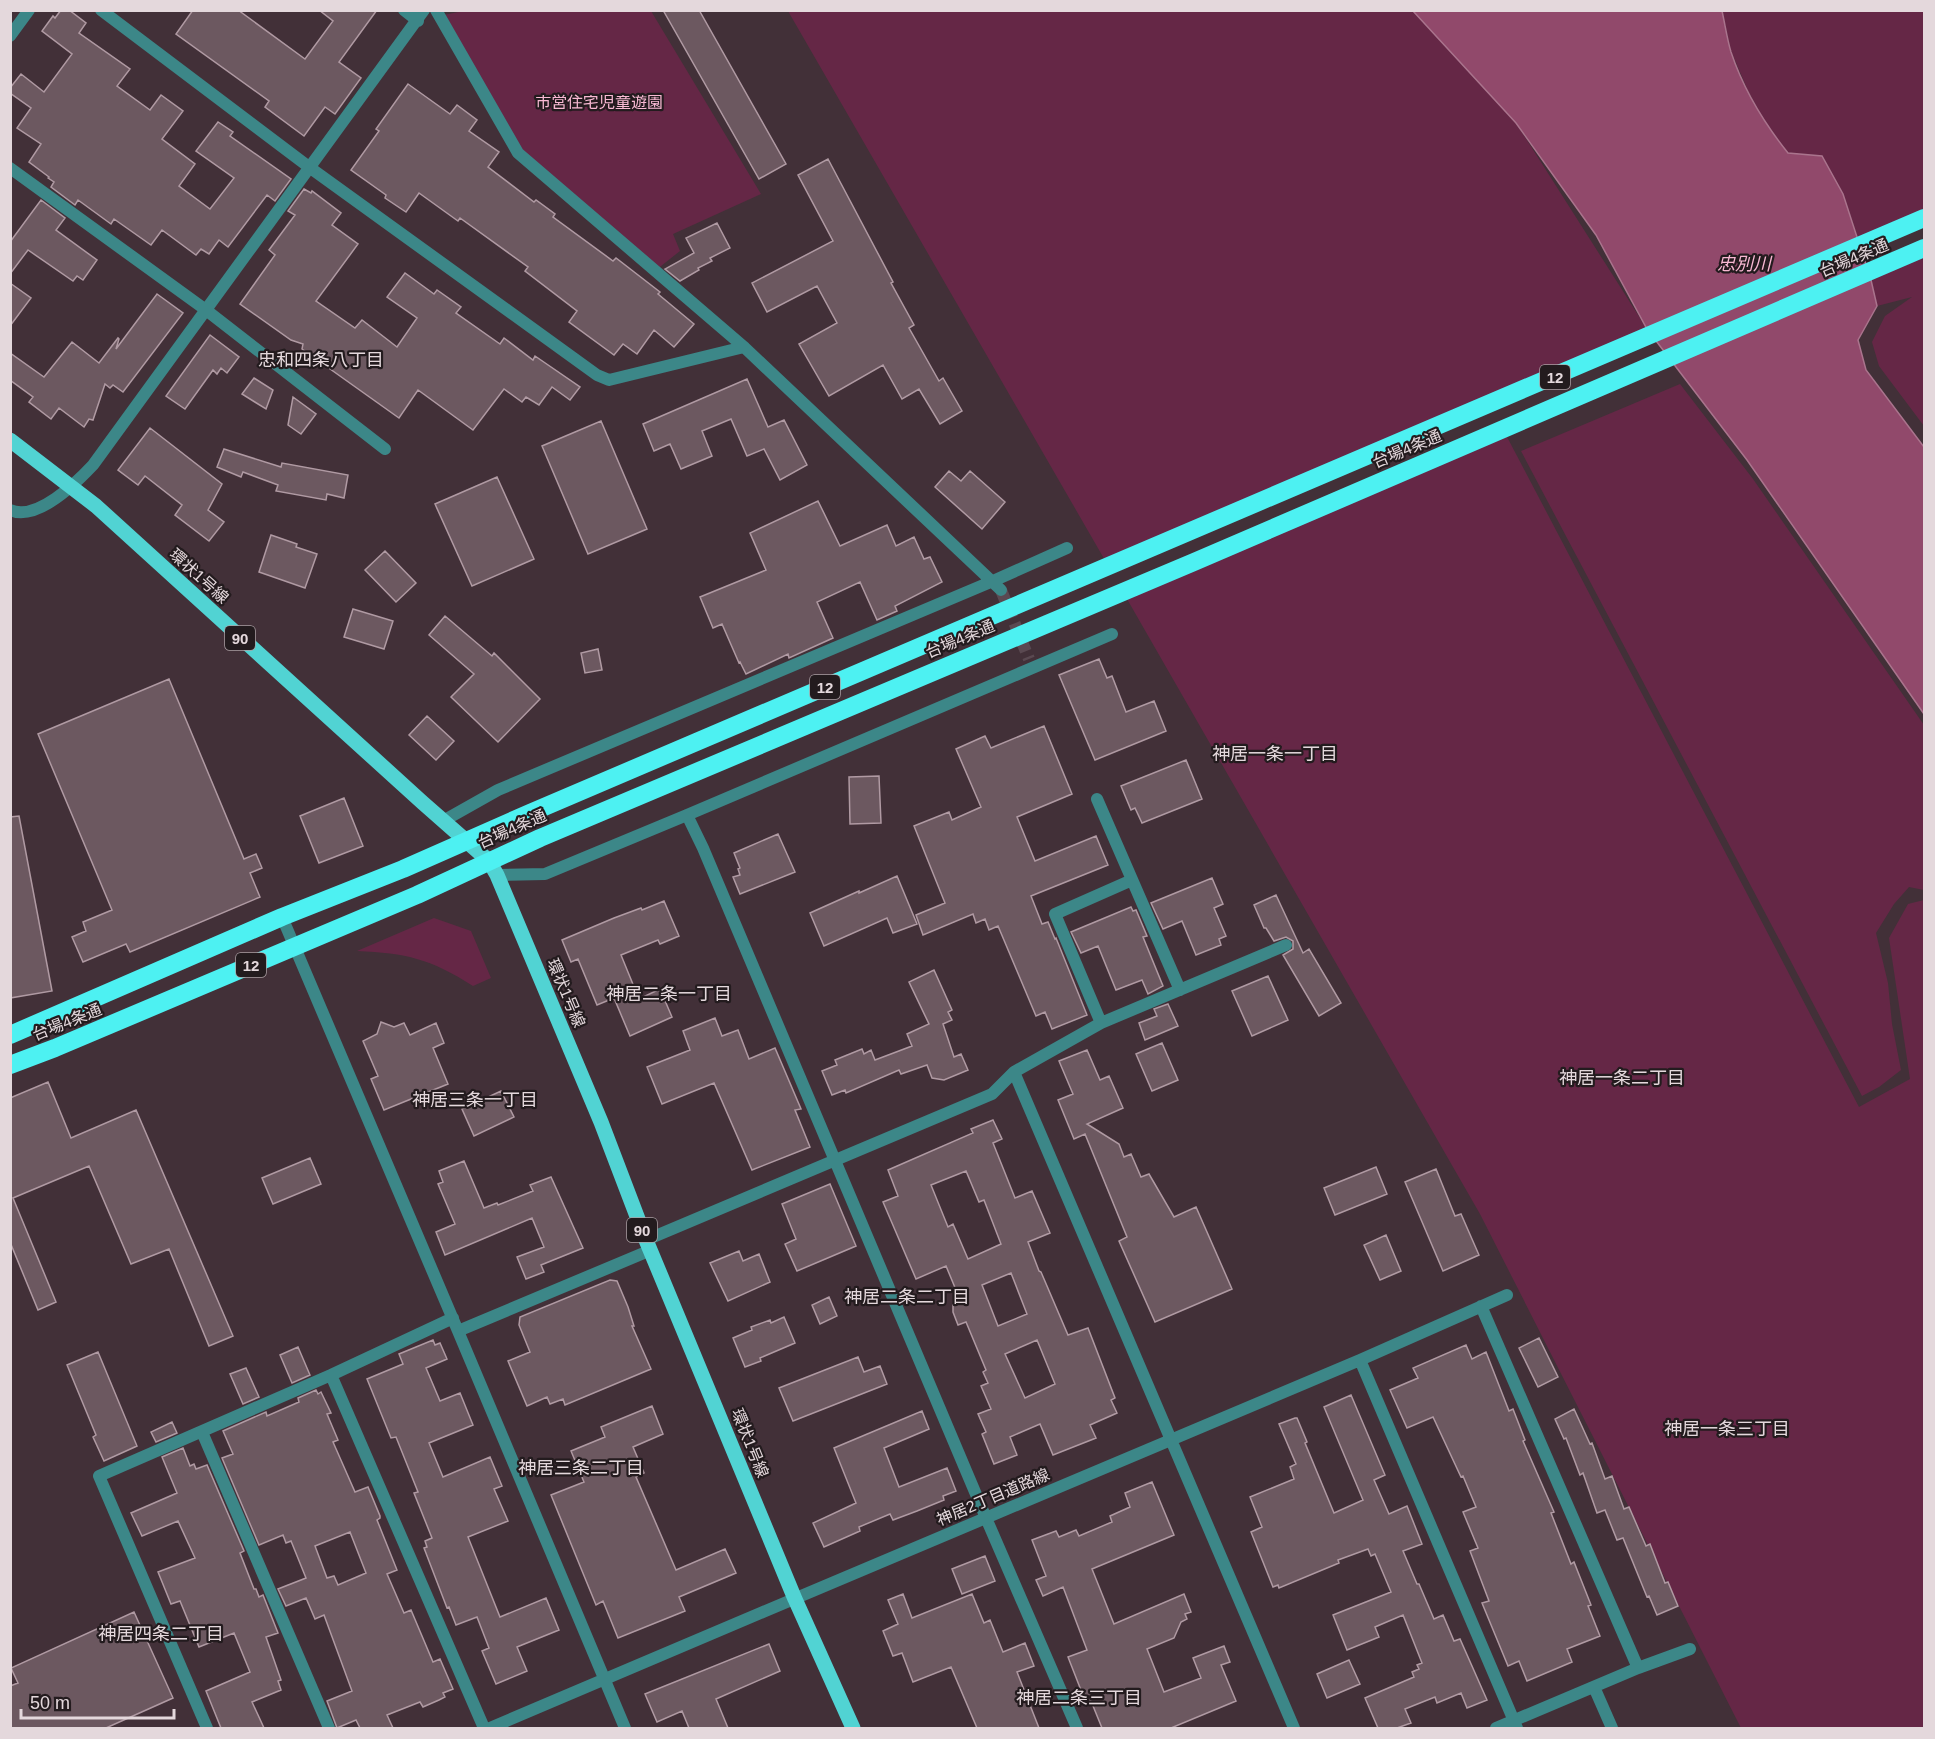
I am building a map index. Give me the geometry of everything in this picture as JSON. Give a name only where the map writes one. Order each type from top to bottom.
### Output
[{"type":"highway","name":"台場4条通","points":[[10,1035],[1924,218]]},
{"type":"highway","name":"台場4条通","points":[[10,1065],[417,895],[493,868],[540,838],[1194,562],[1924,248]]},
{"type":"main road","name":"環状1号線","points":[[10,440],[105,514],[466,840],[493,868],[601,1122],[648,1245],[795,1599],[853,1728]]},
{"type":"street","points":[[10,36],[29,10]]},
{"type":"street","points":[[101,10],[309,167],[597,375],[609,380],[744,347]]},
{"type":"street","points":[[10,510],[15,512],[32,510],[52,501],[71,487],[93,465],[421,16],[404,10]]},
{"type":"street","points":[[436,10],[518,153],[744,347],[997,586]]},
{"type":"street","points":[[10,168],[206,310],[385,448]]},
{"type":"street","points":[[443,821],[498,790],[997,586],[1067,548]]},
{"type":"street","points":[[493,868],[545,874],[687,815],[1031,663],[1112,634]]},
{"type":"street","points":[[1097,799],[1180,990]]},
{"type":"street","points":[[687,815],[1077,1728]]},
{"type":"street","points":[[1101,1023],[1055,914],[1132,880]]},
{"type":"street","points":[[282,917],[625,1728]]},
{"type":"street","points":[[458,1331],[834,1160],[992,1094],[1014,1072],[1101,1023],[1286,945]]},
{"type":"street","points":[[1014,1072],[1294,1728]]},
{"type":"street","name":"神居2丁目道路線","points":[[490,1728],[1360,1360],[1507,1295]]},
{"type":"street","points":[[1481,1306],[1638,1668]]},
{"type":"street","points":[[207,1728],[99,1476],[331,1375],[453,1318]]},
{"type":"street","points":[[1360,1360],[1515,1725]]},
{"type":"street","points":[[331,1375],[484,1728]]},
{"type":"street","points":[[202,1432],[329,1728]]},
{"type":"street","points":[[1496,1728],[1515,1725],[1594,1687],[1690,1648]]},
{"type":"street","points":[[1594,1687],[1612,1728]]},
{"type":"green space","name":"市営住宅児童遊園","points":[[468,10],[651,11],[761,194],[673,234],[680,251],[656,270],[518,153],[439,16]]},
{"type":"green space","points":[[788,11],[1413,11],[1516,123],[1647,329],[1106,562]]},
{"type":"green space","points":[[1722,11],[1924,11],[1924,209],[1858,238],[1843,194],[1788,153],[1770,132],[1748,91],[1731,51]]},
{"type":"green space","points":[[1924,257],[1924,426],[1879,366],[1872,342],[1885,316],[1912,297],[1877,306],[1871,280]]},
{"type":"green space","points":[[1680,384],[1753,479],[1924,725],[1924,890],[1909,887],[1894,904],[1876,933],[1888,983],[1892,1024],[1901,1070],[1879,1087],[1862,1096],[1521,451]]},
{"type":"green space","points":[[1506,435],[1859,1107],[1910,1079],[1889,938],[1908,904],[1924,900],[1924,1728],[1741,1728],[1480,1214],[1127,599]]},
{"type":"green space","points":[[434,918],[471,931],[491,978],[473,986],[444,969],[418,959],[357,951]]},
{"type":"water","name":"忠別川","points":[[1413,11],[1722,11],[1736,65],[1755,105],[1771,130],[1788,153],[1822,156],[1843,194],[1871,280],[1877,306],[1858,340],[1866,370],[1924,447],[1924,714],[1747,460],[1647,329],[1596,235],[1516,123]]},
{"type":"building","points":[[61,10],[69,10],[86,23],[79,33],[130,69],[117,86],[150,110],[161,95],[183,111],[162,139],[195,164],[179,186],[210,209],[234,178],[196,151],[218,122],[233,132],[230,136],[291,179],[275,201],[267,195],[228,247],[219,240],[209,254],[201,249],[196,255],[162,230],[151,245],[114,219],[111,224],[78,200],[75,205],[51,187],[54,182],[29,162],[41,144],[17,128],[31,108],[10,93],[10,88],[21,74],[44,92],[72,54],[42,31],[53,16],[55,18]]},
{"type":"building","points":[[193,10],[238,10],[305,59],[333,21],[319,10],[377,10],[339,62],[361,78],[335,114],[325,107],[304,136],[265,107],[269,101],[176,34]]},
{"type":"building","points":[[663,10],[699,10],[786,164],[759,179]]},
{"type":"building","points":[[408,84],[450,114],[457,105],[477,120],[469,131],[499,152],[488,167],[534,202],[536,200],[555,214],[553,217],[613,261],[616,258],[660,292],[658,294],[694,324],[674,347],[654,330],[637,354],[623,344],[614,355],[569,322],[577,311],[525,271],[528,267],[460,218],[458,221],[419,193],[406,212],[351,170],[379,131],[376,129]]},
{"type":"building","points":[[828,159],[914,325],[909,328],[939,381],[943,378],[962,411],[940,424],[919,389],[902,399],[883,365],[829,396],[799,344],[837,323],[817,286],[767,312],[752,283],[833,241],[798,175]]},
{"type":"building","points":[[304,189],[311,193],[312,191],[341,213],[332,225],[358,244],[316,301],[355,328],[362,320],[397,347],[417,318],[387,297],[405,273],[434,294],[437,290],[461,307],[456,313],[500,344],[504,338],[533,360],[535,356],[580,387],[570,400],[552,387],[539,405],[526,397],[522,402],[504,389],[473,430],[418,390],[399,418],[302,349],[303,344],[291,340],[240,304],[275,255],[269,250],[295,215],[288,211]]},
{"type":"building","points":[[41,200],[65,218],[56,230],[97,260],[83,280],[77,276],[73,281],[28,250],[10,274],[10,242]]},
{"type":"building","points":[[717,223],[730,248],[710,258],[712,261],[680,281],[665,269],[694,253],[686,238]]},
{"type":"building","points":[[10,283],[31,298],[10,326]]},
{"type":"building","points":[[157,294],[183,313],[123,392],[113,385],[110,388],[105,384],[93,420],[89,419],[84,427],[59,408],[51,419],[29,402],[33,397],[10,380],[10,353],[44,377],[72,342],[99,363],[118,338],[116,349]]},
{"type":"building","points":[[210,335],[239,357],[227,373],[221,368],[217,374],[213,370],[185,409],[166,396]]},
{"type":"building","points":[[254,378],[273,390],[266,409],[242,394]]},
{"type":"building","points":[[747,379],[768,427],[784,420],[807,465],[780,480],[764,449],[747,456],[731,419],[702,431],[712,456],[681,469],[670,444],[654,451],[643,424]]},
{"type":"building","points":[[293,397],[316,414],[301,434],[288,425]]},
{"type":"building","points":[[601,421],[647,529],[588,554],[542,446]]},
{"type":"building","points":[[150,428],[222,484],[208,510],[224,522],[209,541],[175,515],[182,505],[145,476],[138,485],[118,470]]},
{"type":"building","points":[[224,449],[281,467],[282,463],[348,475],[344,498],[327,494],[326,500],[276,491],[278,485],[243,472],[241,477],[217,467]]},
{"type":"building","points":[[949,471],[961,481],[970,471],[1005,502],[982,529],[935,487]]},
{"type":"building","points":[[497,477],[534,559],[472,586],[435,504]]},
{"type":"building","points":[[818,501],[840,546],[887,525],[896,546],[914,537],[924,559],[930,557],[942,582],[895,606],[897,611],[877,620],[860,582],[817,602],[833,638],[789,658],[788,654],[746,674],[722,624],[713,628],[700,597],[766,570],[750,533]]},
{"type":"building","points":[[271,535],[317,554],[305,588],[259,572]]},
{"type":"building","points":[[385,551],[416,583],[396,602],[365,570]]},
{"type":"building","points":[[353,609],[393,621],[384,649],[344,637]]},
{"type":"building","points":[[445,616],[492,656],[494,653],[540,699],[498,742],[451,697],[474,674],[429,635]]},
{"type":"building","points":[[598,649],[602,670],[585,673],[581,653]]},
{"type":"building","points":[[1099,659],[1107,678],[1112,676],[1126,712],[1154,701],[1166,731],[1095,760],[1059,675]]},
{"type":"building","points":[[169,679],[244,859],[256,854],[262,868],[250,873],[260,897],[130,952],[126,944],[83,962],[72,937],[86,931],[83,922],[112,910],[38,734]]},
{"type":"building","points":[[427,716],[454,741],[436,760],[409,735]]},
{"type":"building","points":[[1044,726],[1072,794],[1017,817],[1035,861],[1096,836],[1108,865],[1031,896],[1042,924],[1048,922],[1056,938],[1087,1015],[1052,1029],[1045,1012],[1036,1016],[998,926],[989,930],[985,919],[976,923],[973,914],[923,935],[916,915],[945,903],[914,826],[949,812],[952,820],[981,807],[956,749],[985,736],[991,748]]},
{"type":"building","points":[[1186,760],[1202,799],[1142,823],[1135,808],[1131,810],[1121,786]]},
{"type":"building","points":[[879,776],[881,823],[850,824],[849,777]]},
{"type":"building","points":[[344,798],[363,846],[319,863],[300,816]]},
{"type":"building","points":[[19,816],[52,991],[10,998],[10,817]]},
{"type":"building","points":[[778,834],[795,872],[740,894],[733,877],[740,875],[738,869],[740,868],[734,853]]},
{"type":"building","points":[[897,876],[917,924],[893,933],[887,918],[824,946],[810,913]]},
{"type":"building","points":[[1212,878],[1223,904],[1214,908],[1226,936],[1219,939],[1221,945],[1196,955],[1182,921],[1163,929],[1151,903]]},
{"type":"building","points":[[1276,895],[1303,953],[1309,949],[1341,1003],[1319,1016],[1283,955],[1293,949],[1293,941],[1286,937],[1274,941],[1264,928],[1254,905]]},
{"type":"building","points":[[664,901],[679,936],[660,944],[658,940],[621,955],[639,999],[660,989],[672,1017],[630,1036],[614,998],[597,1005],[578,959],[571,962],[562,940],[614,918]]},
{"type":"building","points":[[1131,907],[1133,911],[1136,910],[1147,936],[1143,937],[1163,986],[1148,994],[1142,980],[1116,990],[1098,946],[1081,953],[1071,932]]},
{"type":"building","points":[[934,970],[952,1010],[948,1012],[952,1020],[943,1024],[954,1057],[961,1054],[968,1070],[944,1080],[932,1078],[927,1065],[901,1074],[899,1070],[846,1093],[845,1090],[832,1095],[822,1071],[837,1065],[835,1060],[862,1049],[864,1054],[871,1050],[875,1060],[912,1046],[907,1034],[929,1024],[909,982]]},
{"type":"building","points":[[1268,976],[1288,1020],[1252,1036],[1232,991]]},
{"type":"building","points":[[1168,1004],[1178,1026],[1145,1040],[1139,1023],[1157,1016],[1154,1009]]},
{"type":"building","points":[[715,1018],[722,1036],[738,1030],[749,1059],[775,1048],[801,1109],[795,1110],[810,1147],[752,1170],[714,1083],[662,1104],[647,1067],[690,1050],[683,1031]]},
{"type":"building","points":[[381,1022],[394,1027],[404,1023],[410,1035],[436,1023],[444,1043],[433,1048],[448,1084],[384,1110],[371,1079],[378,1076],[363,1041],[377,1034]]},
{"type":"building","points":[[1162,1043],[1178,1080],[1152,1091],[1136,1054]]},
{"type":"building","points":[[1087,1050],[1100,1080],[1109,1076],[1123,1108],[1087,1124],[1119,1144],[1124,1157],[1131,1154],[1141,1177],[1149,1174],[1174,1217],[1196,1207],[1232,1289],[1155,1322],[1119,1241],[1127,1237],[1085,1134],[1074,1139],[1058,1100],[1073,1094],[1059,1061]]},
{"type":"building","points":[[48,1082],[71,1138],[136,1110],[233,1336],[209,1346],[169,1249],[131,1264],[89,1166],[13,1198],[56,1302],[38,1310],[10,1242],[10,1098]]},
{"type":"building","points":[[501,1091],[514,1117],[474,1136],[462,1109]]},
{"type":"building","points":[[993,1120],[1002,1139],[993,1143],[1015,1198],[1032,1191],[1050,1233],[1028,1242],[1039,1271],[1068,1335],[1088,1328],[1115,1398],[1111,1400],[1117,1413],[1090,1425],[1096,1438],[1053,1455],[1040,1424],[1010,1437],[1017,1455],[994,1464],[982,1434],[986,1432],[978,1414],[991,1409],[981,1386],[988,1383],[983,1372],[986,1370],[966,1322],[958,1325],[953,1312],[953,1305],[961,1302],[946,1266],[916,1279],[883,1202],[898,1196],[888,1170],[973,1133],[971,1129]],"holes":[[[966,1171],[979,1202],[984,1200],[1001,1244],[968,1259],[953,1224],[948,1227],[931,1185]],[[1011,1273],[1027,1314],[998,1326],[982,1285]],[[1037,1340],[1055,1384],[1025,1398],[1005,1354]]]},
{"type":"building","points":[[310,1158],[321,1184],[273,1204],[262,1178]]},
{"type":"building","points":[[464,1161],[484,1208],[533,1191],[530,1185],[551,1177],[583,1248],[541,1265],[544,1272],[526,1279],[517,1257],[544,1247],[532,1218],[445,1255],[436,1232],[455,1224],[438,1184],[443,1182],[439,1171]]},
{"type":"building","points":[[1376,1167],[1387,1194],[1335,1215],[1324,1188]]},
{"type":"building","points":[[1436,1169],[1455,1216],[1461,1214],[1479,1255],[1443,1271],[1405,1182]]},
{"type":"building","points":[[830,1184],[856,1246],[797,1271],[785,1244],[796,1239],[782,1204]]},
{"type":"building","points":[[1386,1235],[1401,1271],[1380,1280],[1364,1245]]},
{"type":"building","points":[[739,1251],[743,1261],[759,1254],[770,1282],[728,1301],[710,1263]]},
{"type":"building","points":[[610,1280],[617,1281],[628,1307],[634,1326],[632,1326],[651,1369],[565,1405],[563,1399],[550,1404],[547,1397],[527,1406],[508,1361],[530,1352],[519,1325],[520,1317]]},
{"type":"building","points":[[829,1297],[837,1316],[820,1324],[812,1305]]},
{"type":"building","points":[[784,1317],[795,1343],[745,1367],[733,1338],[752,1330],[751,1327],[770,1320],[771,1323]]},
{"type":"building","points":[[1539,1338],[1558,1377],[1538,1387],[1519,1348]]},
{"type":"building","points":[[433,1340],[435,1345],[440,1343],[447,1359],[426,1368],[440,1401],[460,1393],[473,1425],[429,1443],[443,1477],[490,1457],[502,1486],[494,1489],[508,1521],[468,1537],[500,1617],[546,1598],[559,1630],[517,1647],[527,1671],[496,1684],[482,1651],[489,1648],[477,1617],[456,1625],[449,1607],[447,1608],[424,1548],[427,1547],[425,1541],[432,1538],[414,1493],[418,1492],[396,1437],[391,1438],[367,1379],[403,1364],[399,1354]]},
{"type":"building","points":[[1466,1345],[1472,1359],[1486,1352],[1509,1411],[1513,1409],[1525,1440],[1523,1441],[1554,1512],[1551,1513],[1571,1564],[1574,1562],[1591,1605],[1588,1606],[1600,1636],[1567,1649],[1572,1662],[1527,1681],[1519,1661],[1508,1666],[1482,1603],[1489,1601],[1470,1551],[1478,1548],[1463,1512],[1476,1507],[1463,1476],[1461,1477],[1433,1417],[1407,1428],[1390,1390],[1418,1378],[1413,1368]]},
{"type":"building","points":[[298,1347],[310,1375],[292,1383],[280,1355]]},
{"type":"building","points":[[98,1352],[137,1446],[104,1461],[93,1437],[96,1435],[67,1365]]},
{"type":"building","points":[[858,1357],[864,1372],[880,1366],[887,1384],[793,1421],[779,1388]]},
{"type":"building","points":[[246,1368],[259,1397],[243,1404],[230,1374]]},
{"type":"building","points":[[316,1390],[318,1394],[321,1392],[331,1413],[327,1414],[338,1440],[333,1442],[355,1492],[368,1487],[380,1516],[377,1520],[397,1570],[387,1574],[404,1613],[411,1610],[433,1662],[440,1659],[453,1689],[443,1693],[445,1697],[423,1707],[420,1702],[387,1715],[393,1728],[360,1728],[356,1720],[337,1728],[327,1701],[352,1691],[324,1615],[315,1619],[306,1598],[286,1606],[278,1589],[306,1578],[291,1541],[286,1543],[283,1535],[259,1545],[222,1458],[233,1454],[223,1431],[266,1412],[267,1416],[299,1402],[298,1398]],"holes":[[[350,1532],[366,1573],[338,1585],[334,1576],[327,1578],[315,1546]]]},
{"type":"building","points":[[1351,1395],[1385,1475],[1374,1480],[1389,1514],[1407,1506],[1422,1544],[1403,1551],[1417,1584],[1434,1619],[1443,1615],[1454,1641],[1460,1639],[1487,1700],[1467,1708],[1461,1693],[1437,1703],[1435,1697],[1405,1709],[1411,1723],[1397,1728],[1378,1728],[1365,1698],[1414,1677],[1412,1672],[1419,1669],[1417,1665],[1422,1663],[1403,1615],[1375,1627],[1379,1637],[1347,1650],[1333,1615],[1391,1592],[1375,1554],[1371,1556],[1368,1549],[1338,1560],[1339,1563],[1279,1588],[1278,1585],[1273,1587],[1251,1532],[1262,1527],[1250,1497],[1294,1479],[1290,1467],[1296,1464],[1279,1424],[1295,1418],[1307,1442],[1305,1443],[1334,1513],[1363,1500],[1324,1407]]},
{"type":"building","points":[[652,1406],[663,1434],[633,1447],[644,1473],[636,1477],[676,1570],[725,1549],[736,1573],[679,1597],[685,1611],[618,1638],[603,1601],[596,1605],[551,1495],[584,1482],[571,1451],[605,1437],[601,1427]]},
{"type":"building","points":[[1574,1409],[1590,1444],[1592,1443],[1605,1479],[1612,1476],[1624,1509],[1629,1507],[1646,1546],[1650,1544],[1665,1583],[1668,1582],[1678,1606],[1657,1615],[1649,1596],[1647,1597],[1623,1538],[1617,1540],[1605,1510],[1597,1513],[1583,1473],[1580,1475],[1566,1438],[1564,1439],[1555,1419]]},
{"type":"building","points":[[922,1411],[929,1429],[884,1448],[899,1487],[947,1468],[956,1491],[943,1496],[944,1500],[893,1520],[890,1514],[859,1527],[860,1531],[824,1547],[813,1523],[856,1503],[834,1448]]},
{"type":"building","points":[[172,1422],[177,1433],[156,1442],[151,1432]]},
{"type":"building","points":[[183,1448],[190,1466],[194,1464],[196,1469],[207,1465],[244,1551],[240,1553],[254,1589],[259,1597],[263,1595],[278,1633],[266,1637],[281,1680],[278,1681],[281,1690],[252,1702],[264,1728],[221,1728],[206,1691],[250,1672],[234,1633],[199,1647],[180,1601],[171,1604],[158,1572],[195,1558],[178,1521],[142,1536],[131,1513],[177,1493],[162,1457]]},
{"type":"building","points":[[1152,1482],[1174,1535],[1092,1569],[1114,1624],[1184,1594],[1191,1612],[1185,1614],[1187,1619],[1181,1622],[1174,1638],[1147,1649],[1164,1692],[1201,1678],[1193,1658],[1224,1646],[1230,1662],[1221,1665],[1236,1701],[1171,1728],[1102,1728],[1091,1701],[1086,1703],[1068,1657],[1087,1650],[1063,1587],[1043,1596],[1036,1580],[1046,1576],[1032,1540],[1056,1531],[1059,1537],[1076,1530],[1079,1536],[1112,1522],[1110,1516],[1130,1507],[1125,1493]]},
{"type":"building","points":[[985,1556],[995,1581],[962,1594],[952,1569]]},
{"type":"building","points":[[903,1594],[912,1618],[972,1594],[984,1623],[990,1620],[1003,1652],[1025,1643],[1034,1666],[1017,1672],[1039,1728],[977,1728],[951,1667],[913,1682],[902,1653],[893,1656],[883,1631],[898,1624],[888,1600]]},
{"type":"building","points":[[134,1612],[173,1698],[106,1728],[10,1728],[10,1686],[18,1683],[11,1668]]},
{"type":"building","points":[[769,1644],[780,1671],[716,1699],[728,1728],[689,1728],[682,1711],[657,1722],[645,1694]]},
{"type":"building","points":[[1349,1660],[1360,1684],[1327,1698],[1317,1674]]},
{"type":"tunnel","points":[[1001,590],[1029,659]]},
{"type":"district","name":"忠和四条八丁目","points":[[321,360]]},
{"type":"district","name":"神居一条一丁目","points":[[1275,754]]},
{"type":"district","name":"神居二条一丁目","points":[[669,994]]},
{"type":"district","name":"神居一条二丁目","points":[[1622,1078]]},
{"type":"district","name":"神居三条一丁目","points":[[475,1100]]},
{"type":"district","name":"神居二条二丁目","points":[[907,1297]]},
{"type":"district","name":"神居一条三丁目","points":[[1727,1429]]},
{"type":"district","name":"神居三条二丁目","points":[[581,1468]]},
{"type":"district","name":"神居四条二丁目","points":[[161,1634]]},
{"type":"district","name":"神居二条三丁目","points":[[1079,1698]]}]
